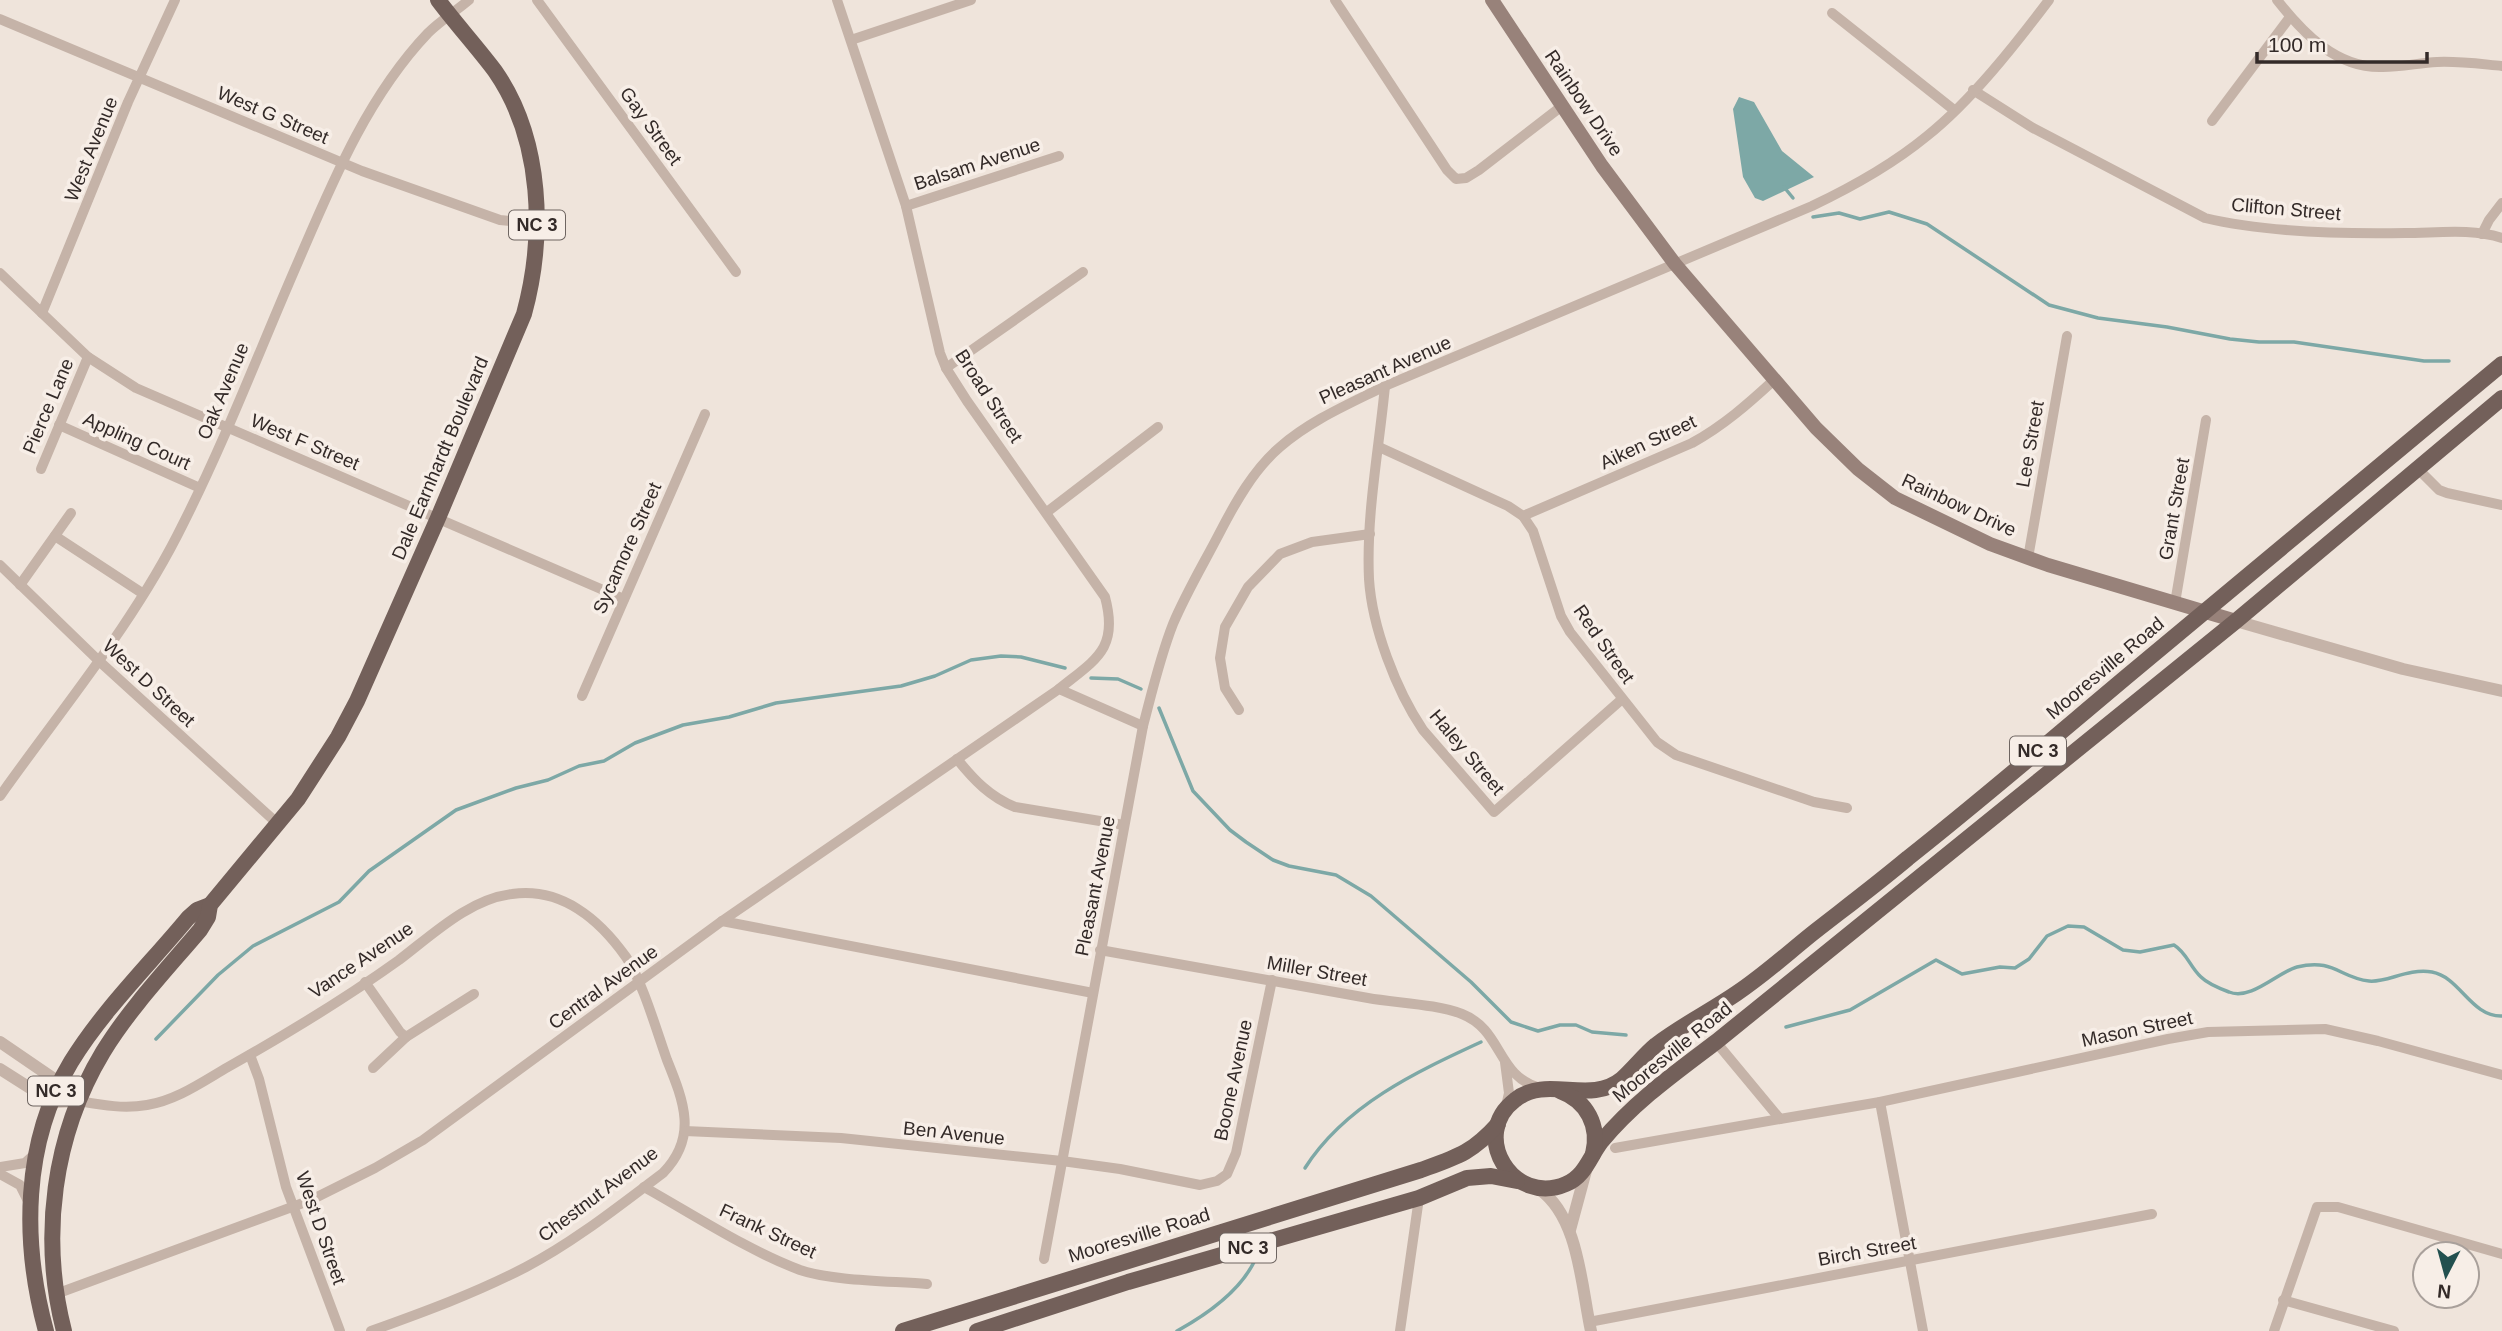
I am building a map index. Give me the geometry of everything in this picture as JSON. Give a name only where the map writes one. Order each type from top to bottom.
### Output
[{"type":"main road","name":"Dale Earnhardt Boulevard","points":[[46,1331],[33,1268],[29,1207],[38,1150],[60,1083],[95,1028],[188,918],[197,910],[210,905],[278,824],[320,768],[342,729],[438,518],[524,314],[534,272],[537,224],[536,193],[523,132],[495,72],[438,0]]},
{"type":"main road","name":"Rainbow Drive","points":[[1492,0],[1602,166],[1675,264],[1816,428],[1858,469],[1895,498],[1990,544],[2236,621]]},
{"type":"main road","name":"Mooresville Road","points":[[903,1331],[1421,1170],[1466,1153],[1486,1138],[1521,1096],[1547,1089],[1596,1091],[1612,1086],[1656,1045],[1751,983],[1907,860],[2502,364]]},
{"type":"main road","name":"Mooresville Road","points":[[1539,1189],[1566,1184],[1578,1177],[1603,1140],[1638,1103],[2236,621],[2502,398]]},
{"type":"main road","name":"Dale Earnhardt Boulevard","points":[[64,1331],[56,1294],[52,1241],[54,1198],[61,1155],[79,1101],[93,1070],[114,1035],[200,930],[208,917],[210,905]]},
{"type":"main road","points":[[1547,1089],[1573,1097],[1589,1114],[1595,1137],[1589,1163]]},
{"type":"main road","points":[[1501,1117],[1496,1145],[1500,1160],[1519,1182],[1539,1189]]},
{"type":"main road","name":"NC 3","points":[[977,1331],[1128,1282],[1419,1198],[1472,1176],[1491,1176],[1519,1182]]},
{"type":"street","name":"West Avenue","points":[[42,313],[175,0]]},
{"type":"street","name":"Oak Avenue","points":[[0,796],[99,661],[172,545],[200,488],[343,163],[378,99],[429,33],[469,0]]},
{"type":"street","name":"Gay Street","points":[[537,0],[736,272]]},
{"type":"street","name":"Broad Street","points":[[837,0],[906,206],[940,353],[967,401],[1100,587],[1109,611],[1110,629],[1105,647],[1093,662],[1059,689]]},
{"type":"street","points":[[851,40],[971,0]]},
{"type":"street","points":[[1335,0],[1447,170],[1457,178],[1466,178],[1479,170],[1562,106]]},
{"type":"street","name":"Pleasant Avenue","points":[[1044,1259],[1143,726],[1160,663],[1174,623],[1230,514],[1264,462],[1281,446],[1324,415],[1385,386],[1829,198],[1928,136],[1973,90],[2049,0]]},
{"type":"street","points":[[2277,0],[2290,17],[2325,49],[2354,64],[2382,68],[2437,62],[2502,66]]},
{"type":"street","points":[[1832,13],[1954,110]]},
{"type":"street","points":[[2212,121],[2290,17]]},
{"type":"street","name":"West G Street","points":[[0,19],[343,163],[500,220],[537,224]]},
{"type":"street","name":"Clifton Street","points":[[1973,90],[2033,128],[2205,218],[2230,224],[2315,231],[2482,234],[2502,238]]},
{"type":"street","name":"Balsam Avenue","points":[[906,206],[1059,156]]},
{"type":"street","points":[[2482,234],[2502,203]]},
{"type":"street","points":[[947,368],[1083,272]]},
{"type":"street","name":"West F Street","points":[[0,273],[88,357],[136,388],[624,599]]},
{"type":"street","name":"Lee Street","points":[[2028,558],[2067,336]]},
{"type":"street","name":"Pierce Lane","points":[[41,469],[88,357]]},
{"type":"street","name":"Aiken Street","points":[[1523,516],[1692,443],[1717,429],[1774,380]]},
{"type":"street","name":"Haley Street","points":[[1385,386],[1370,534],[1370,582],[1388,658],[1408,704],[1423,730],[1494,812],[1621,700]]},
{"type":"street","name":"Sycamore Street","points":[[582,696],[705,414]]},
{"type":"street","name":"Grant Street","points":[[2175,603],[2206,420]]},
{"type":"street","name":"Appling Court","points":[[59,425],[200,488]]},
{"type":"street","points":[[1047,512],[1158,427]]},
{"type":"street","points":[[1379,447],[1508,506],[1523,516]]},
{"type":"street","points":[[2418,469],[2439,490],[2502,505]]},
{"type":"street","points":[[20,585],[71,513]]},
{"type":"street","name":"Red Street","points":[[1523,516],[1533,531],[1561,616],[1570,632],[1621,700],[1657,742],[1676,755],[1814,802],[1847,808]]},
{"type":"street","points":[[1239,710],[1225,688],[1220,658],[1225,626],[1248,587],[1280,554],[1312,542],[1370,534]]},
{"type":"street","points":[[55,536],[142,593]]},
{"type":"street","name":"West D Street","points":[[0,565],[99,661],[278,824]]},
{"type":"street","name":"Rainbow Drive","points":[[2236,621],[2403,669],[2502,691]]},
{"type":"street","points":[[1059,689],[1143,726]]},
{"type":"street","name":"Central Avenue","points":[[56,1294],[293,1207],[374,1168],[423,1140],[722,921],[1059,689]]},
{"type":"street","points":[[957,759],[977,783],[999,801],[1015,807],[1124,825]]},
{"type":"street","name":"Vance Avenue","points":[[52,1102],[79,1101],[114,1107],[149,1105],[180,1095],[250,1055],[365,982],[450,922],[481,904],[511,894],[528,892],[549,895],[584,912],[604,930],[628,960],[638,983]]},
{"type":"street","points":[[722,921],[1093,993]]},
{"type":"street","name":"Miller Street","points":[[1100,950],[1461,1014],[1487,1030],[1505,1062],[1521,1080],[1547,1089]]},
{"type":"street","name":"Boone Avenue","points":[[1217,1181],[1227,1174],[1236,1153],[1272,980]]},
{"type":"street","points":[[365,982],[405,1037]]},
{"type":"street","points":[[638,983],[675,1080],[685,1132]]},
{"type":"street","points":[[373,1068],[405,1037],[474,994]]},
{"type":"street","name":"Mason Street","points":[[1615,1148],[1880,1102],[2168,1038],[2208,1032],[2325,1029],[2502,1075]]},
{"type":"street","points":[[0,1042],[60,1083],[79,1101]]},
{"type":"street","points":[[1716,1042],[1780,1119]]},
{"type":"street","name":"West D Street","points":[[250,1055],[259,1079],[293,1207],[340,1331]]},
{"type":"street","name":"Miller Street","points":[[1501,1117],[1509,1093],[1505,1062]]},
{"type":"street","points":[[0,1069],[52,1102]]},
{"type":"street","points":[[1880,1102],[1923,1331]]},
{"type":"street","name":"Ben Avenue","points":[[685,1132],[841,1138],[1062,1161],[1200,1185],[1217,1181]]},
{"type":"street","name":"Chestnut Avenue","points":[[372,1331],[458,1300],[527,1267],[559,1248],[644,1187],[672,1163],[683,1143],[685,1132]]},
{"type":"street","points":[[0,1167],[27,1162],[38,1150]]},
{"type":"street","points":[[1570,1230],[1589,1163]]},
{"type":"street","points":[[0,1174],[22,1187],[29,1207]]},
{"type":"street","name":"Frank Street","points":[[644,1187],[722,1231],[802,1270],[832,1276],[927,1284]]},
{"type":"street","points":[[1539,1189],[1551,1197],[1561,1210],[1570,1230],[1590,1327]]},
{"type":"street","points":[[1400,1331],[1419,1198]]},
{"type":"street","points":[[2274,1331],[2317,1207],[2338,1207],[2502,1254]]},
{"type":"street","name":"Birch Street","points":[[1590,1327],[1840,1273],[1910,1262],[2152,1214]]},
{"type":"street","points":[[2283,1300],[2394,1331]]},
{"type":"water","points":[[1739,97],[1754,102],[1782,151],[1814,177],[1763,201],[1755,198],[1743,177],[1733,109]]},
{"type":"waterway","points":[[1784,187],[1793,198]]},
{"type":"waterway","points":[[1813,217],[1839,213],[1860,219],[1889,212],[1927,224],[2049,305],[2098,318],[2230,339],[2294,342],[2424,361],[2449,361]]},
{"type":"waterway","points":[[156,1039],[218,975],[253,946],[339,902],[369,871],[456,810],[516,788],[548,780],[579,766],[604,761],[635,743],[683,725],[729,717],[776,703],[901,686],[935,676],[971,660],[1001,656],[1021,657],[1065,668]]},
{"type":"waterway","points":[[1091,678],[1118,679],[1141,689]]},
{"type":"waterway","points":[[1159,708],[1193,791],[1230,830],[1246,842],[1273,860],[1289,866],[1336,875],[1371,896],[1471,982],[1511,1022],[1538,1031],[1560,1025],[1576,1025],[1592,1032],[1626,1035]]},
{"type":"waterway","points":[[1786,1027],[1850,1010],[1936,960],[1962,974],[2000,967],[2015,968],[2029,959],[2047,936],[2068,926],[2084,927],[2123,950],[2140,952],[2174,945],[2204,979],[2214,986],[2237,994],[2264,985],[2297,967],[2310,965],[2328,967],[2369,981],[2423,971],[2442,975],[2482,1010],[2491,1015],[2502,1016]]},
{"type":"waterway","points":[[1305,1168],[1321,1146],[1361,1108],[1407,1078],[1481,1042]]},
{"type":"waterway","points":[[1177,1331],[1199,1318],[1231,1292],[1249,1272],[1255,1260]]}]
